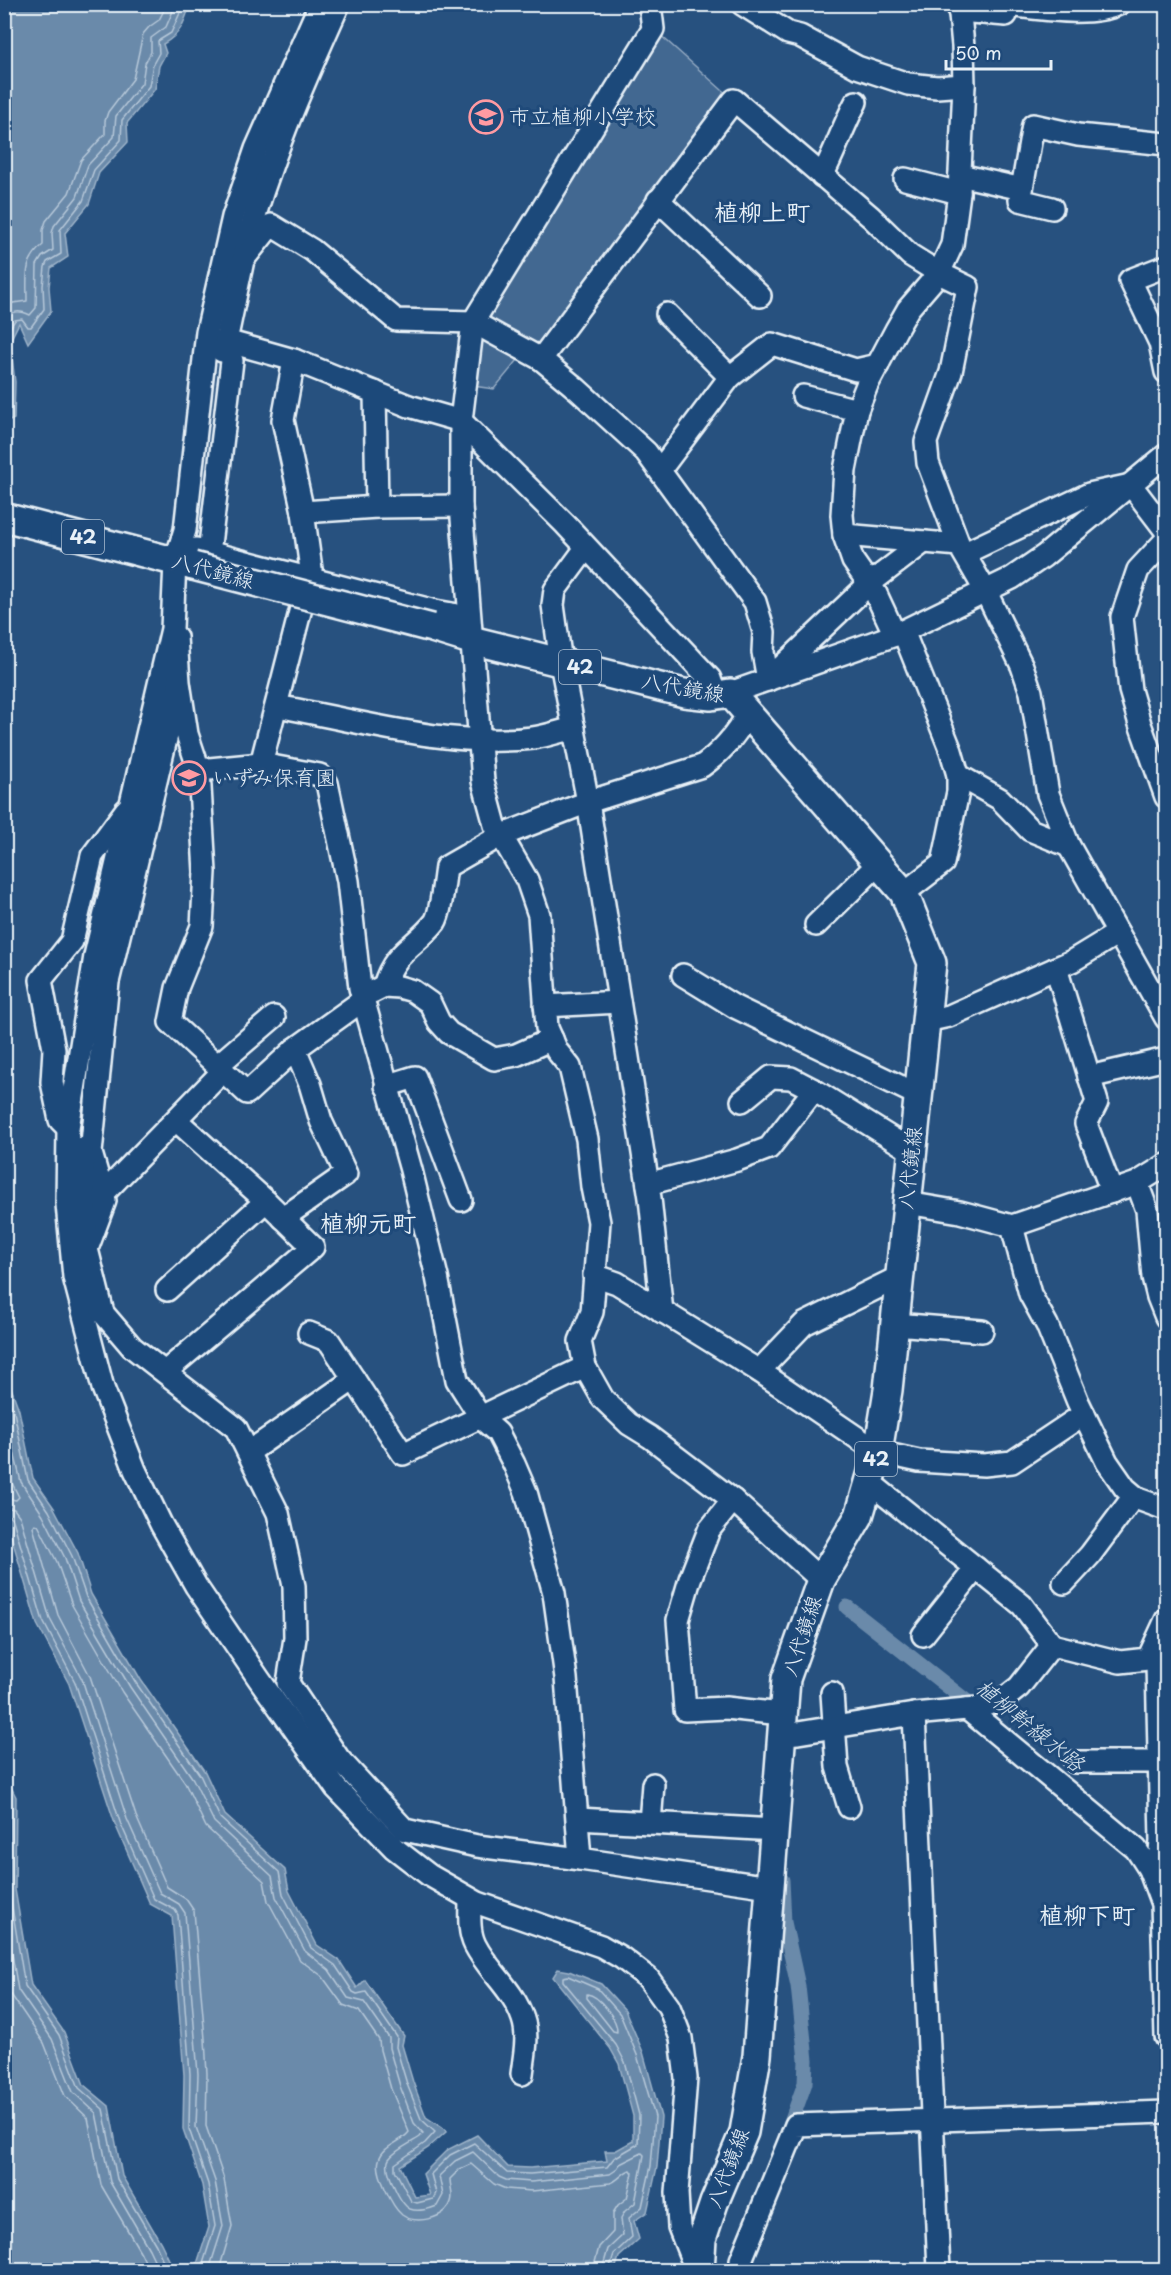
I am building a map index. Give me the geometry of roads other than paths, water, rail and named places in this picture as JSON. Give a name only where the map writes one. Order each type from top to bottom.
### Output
[{"type":"main road","name":"42","points":[[4,517],[184,557]]},
{"type":"main road","name":"八代鏡線","points":[[184,557],[432,628],[470,629],[561,663],[684,693],[720,694],[748,714],[904,893],[932,963],[888,1390],[878,1452],[859,1516],[821,1580],[786,1679],[757,2056],[744,2132],[714,2203],[702,2239],[698,2271]]},
{"type":"street","points":[[184,557],[207,332],[233,218],[256,149],[320,4]]},
{"type":"street","points":[[199,408],[226,341],[257,202],[289,116],[339,4]]},
{"type":"street","points":[[650,4],[653,29],[473,321],[461,421],[461,506],[483,781],[500,836],[527,880],[539,915],[547,1028],[557,1051],[570,1067],[587,1139],[592,1187],[599,1222],[592,1312],[580,1341],[585,1367],[603,1399],[629,1424],[650,1437],[733,1500],[821,1580]]},
{"type":"street","points":[[742,4],[788,33],[800,36],[857,67],[908,84],[937,87],[964,85]]},
{"type":"street","points":[[904,893],[943,863],[958,792],[958,775],[951,751],[899,633],[853,561],[844,535],[842,515],[845,470],[857,410],[908,309],[939,273],[952,245],[959,184],[964,85],[959,8],[1006,15],[1006,5],[1079,11],[1112,8],[1119,4]]},
{"type":"street","points":[[541,359],[734,100],[871,217],[910,255],[968,287],[951,372],[926,442],[928,463],[962,549],[986,590],[1022,666],[1031,692],[1048,794],[1070,846],[1165,1014]]},
{"type":"street","points":[[822,176],[834,152],[841,130],[856,102]]},
{"type":"street","points":[[1052,208],[1020,200],[1033,125],[1078,135],[1167,144]]},
{"type":"street","points":[[905,179],[1022,189]]},
{"type":"street","points":[[658,200],[760,297]]},
{"type":"street","points":[[243,260],[271,225],[312,249],[396,320],[473,321],[541,359],[646,452],[660,470],[754,603],[764,632],[763,652],[768,680]]},
{"type":"street","points":[[1167,266],[1130,280],[1160,343],[1167,372]]},
{"type":"street","points":[[667,314],[730,377]]},
{"type":"street","points":[[226,341],[294,360],[409,406],[461,421],[667,632],[710,679],[713,688],[720,694],[768,680],[899,633],[1012,578],[1044,556],[1165,458]]},
{"type":"street","points":[[226,341],[232,361],[184,557],[172,629],[95,956],[73,1096],[87,1249],[103,1312],[132,1347],[236,1428],[278,1513],[294,1586],[295,1638],[288,1683],[339,1759],[405,1830]]},
{"type":"street","points":[[660,470],[730,377],[772,344],[856,370],[878,365]]},
{"type":"street","points":[[261,764],[312,569],[303,512],[283,420],[294,360]]},
{"type":"street","points":[[375,392],[377,507]]},
{"type":"street","points":[[803,396],[857,410]]},
{"type":"street","points":[[844,535],[924,542],[962,549],[1089,494],[1131,485]]},
{"type":"street","points":[[1131,485],[1167,531]]},
{"type":"street","points":[[303,512],[377,507],[461,506]]},
{"type":"street","points":[[1167,540],[1138,570],[1122,617],[1130,690],[1167,797]]},
{"type":"street","points":[[768,680],[869,584],[924,542]]},
{"type":"street","points":[[586,548],[555,590],[553,597],[561,663],[588,802],[648,1184],[663,1312]]},
{"type":"street","points":[[184,557],[309,578],[435,611],[470,629]]},
{"type":"street","points":[[172,629],[177,638],[179,682],[187,734],[199,770],[205,872],[202,926],[177,988],[170,1022],[247,1093],[295,1049],[362,998],[384,986],[406,989],[424,998],[449,1033],[494,1059],[516,1055],[552,1039]]},
{"type":"street","points":[[91,1153],[108,982],[179,682]]},
{"type":"street","points":[[277,706],[449,739],[480,741],[534,738],[574,728]]},
{"type":"street","points":[[384,986],[389,969],[436,920],[446,867],[500,836],[588,802],[702,766],[716,756],[738,732],[748,714]]},
{"type":"street","points":[[199,770],[261,764],[320,775],[327,783],[348,881],[352,935],[362,998],[411,1170],[434,1266],[457,1380],[481,1418],[498,1433],[518,1474],[526,1492],[554,1593],[566,1678],[580,1859]]},
{"type":"street","points":[[958,775],[1000,799],[1029,830],[1070,846]]},
{"type":"street","points":[[87,1249],[105,1201],[104,1193],[91,1153],[75,1129],[60,1120],[52,1082],[54,1049],[41,980],[72,941],[92,856],[131,803]]},
{"type":"street","points":[[816,925],[879,863]]},
{"type":"street","points":[[926,1021],[950,1016],[1056,968],[1118,933]]},
{"type":"street","points":[[1056,968],[1097,1102],[1086,1124],[1112,1192]]},
{"type":"street","points":[[683,975],[735,1007],[918,1095]]},
{"type":"street","points":[[545,1006],[619,1002]]},
{"type":"street","points":[[104,1193],[176,1120],[220,1068],[274,1017]]},
{"type":"street","points":[[284,1218],[346,1174],[321,1121],[310,1084],[295,1049]]},
{"type":"street","points":[[1089,1077],[1167,1059]]},
{"type":"street","points":[[386,1086],[415,1077],[461,1200]]},
{"type":"street","points":[[742,1101],[771,1077],[791,1078],[912,1151]]},
{"type":"street","points":[[648,1184],[736,1160],[769,1148],[814,1090]]},
{"type":"street","points":[[165,1372],[313,1247],[176,1120]]},
{"type":"street","points":[[75,1129],[68,1204],[74,1277],[103,1388],[135,1470],[161,1524],[196,1586],[336,1788],[393,1848],[429,1875],[470,1899],[601,1946],[622,1958],[648,1978],[669,2007],[681,2038],[686,2078],[677,2193],[679,2227],[698,2271]]},
{"type":"street","points":[[907,1203],[960,1212],[1012,1226],[1137,1183],[1167,1165]]},
{"type":"street","points":[[1137,1183],[1147,1210],[1153,1277],[1158,1297],[1167,1317]]},
{"type":"street","points":[[167,1290],[266,1201]]},
{"type":"street","points":[[1012,1226],[1030,1294],[1047,1325],[1084,1414],[1107,1462],[1125,1488],[1134,1496],[1167,1509]]},
{"type":"street","points":[[594,1275],[617,1283],[759,1371],[878,1452],[919,1461],[984,1465],[1012,1462],[1084,1414]]},
{"type":"street","points":[[759,1371],[804,1324],[899,1277]]},
{"type":"street","points":[[895,1324],[982,1331]]},
{"type":"street","points":[[309,1334],[329,1341],[403,1454],[585,1367]]},
{"type":"street","points":[[249,1452],[354,1379]]},
{"type":"street","points":[[869,1482],[1022,1605],[1052,1645],[1120,1662],[1157,1662]]},
{"type":"street","points":[[1064,1583],[1090,1555],[1134,1496]]},
{"type":"street","points":[[733,1500],[710,1530],[690,1578],[678,1620],[685,1710],[726,1708],[782,1724],[798,1733],[914,1714],[977,1708],[1005,1698],[1019,1687],[1052,1645]]},
{"type":"street","points":[[923,1635],[976,1568]]},
{"type":"street","points":[[1167,1620],[1157,1662],[1162,1754],[1154,1866],[1162,1904],[1167,2037]]},
{"type":"street","points":[[832,1693],[837,1767],[849,1807]]},
{"type":"street","points":[[967,1709],[1154,1866]]},
{"type":"street","points":[[914,1714],[939,2271]]},
{"type":"street","points":[[1074,1762],[1162,1754]]},
{"type":"street","points":[[650,1823],[653,1784]]},
{"type":"street","points":[[336,1788],[405,1830],[477,1846],[770,1887]]},
{"type":"street","points":[[578,1819],[775,1830]]},
{"type":"street","points":[[470,1899],[470,1926],[475,1944],[516,2001],[524,2021],[525,2049],[522,2074]]},
{"type":"street","points":[[745,2271],[741,2260],[796,2125],[1167,2112]]},
{"type":"water","points":[[5,4],[190,5],[181,28],[163,44],[166,53],[159,66],[155,89],[127,123],[128,142],[99,173],[89,204],[65,233],[68,257],[51,268],[49,287],[51,311],[28,343],[19,323],[10,341],[15,382],[14,419],[5,423]]},
{"type":"water","points":[[5,1371],[19,1410],[33,1478],[54,1508],[78,1553],[91,1594],[141,1680],[205,1772],[225,1815],[285,1870],[289,1891],[317,1945],[339,1960],[357,1988],[365,1980],[404,2036],[402,2045],[426,2117],[447,2131],[428,2148],[400,2166],[415,2197],[430,2195],[423,2174],[447,2150],[477,2135],[508,2167],[530,2168],[607,2161],[605,2151],[615,2151],[633,2141],[633,2116],[619,2064],[610,2048],[553,1977],[558,1969],[601,1984],[625,2010],[643,2052],[661,2117],[657,2167],[647,2212],[634,2221],[639,2239],[619,2257],[615,2270],[195,2270],[209,2227],[202,2185],[183,2129],[184,2075],[172,1916],[150,1904],[115,1824],[69,1684],[37,1624],[5,1515]]},
{"type":"water","points":[[4,1773],[16,1797],[15,1889],[31,1985],[64,2032],[84,2085],[109,2106],[122,2176],[174,2270],[5,2270]]},
{"type":"waterway","name":"植柳幹線水路","points":[[847,1607],[979,1711]]},
{"type":"waterway","points":[[782,1880],[784,1922],[798,1986],[806,2060],[805,2083],[787,2133]]},
{"type":"place","name":"市立植柳小学校","points":[[486,117]]},
{"type":"place","name":"いずみ保育園","points":[[189,778]]},
{"type":"district","name":"植柳上町","points":[[762,213]]},
{"type":"district","name":"植柳元町","points":[[368,1224]]},
{"type":"district","name":"植柳下町","points":[[1087,1916]]}]
